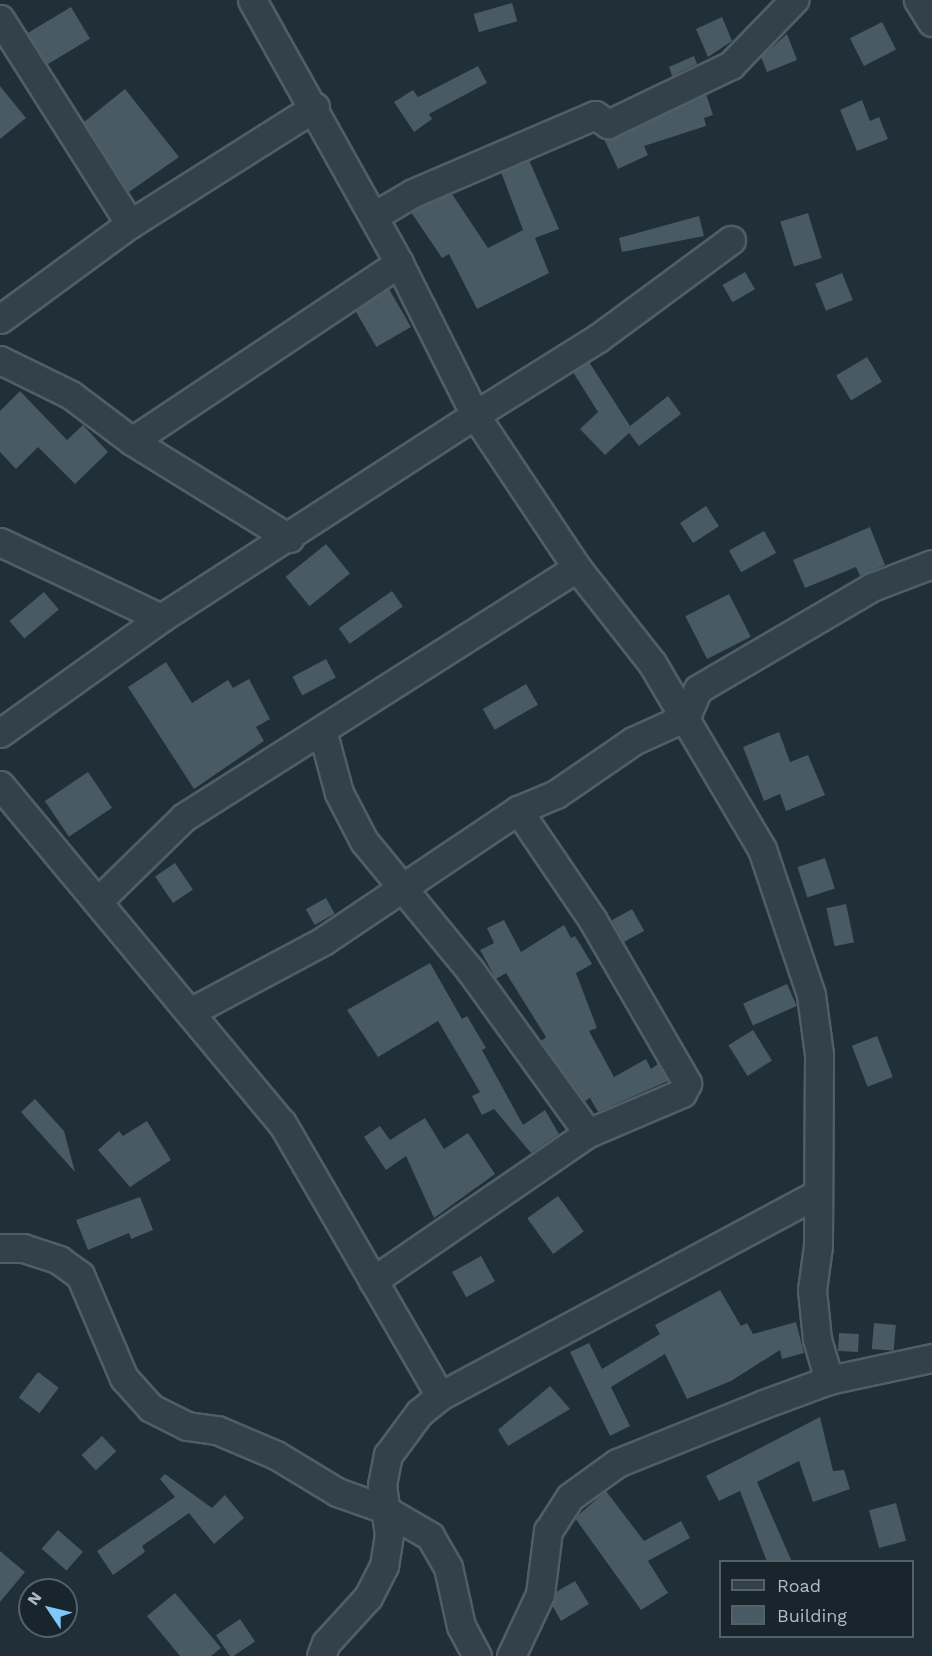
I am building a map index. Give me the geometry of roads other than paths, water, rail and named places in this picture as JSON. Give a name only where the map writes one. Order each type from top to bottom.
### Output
[{"type":"street","points":[[374,216],[413,193],[595,115],[608,124],[731,65],[794,0]]},
{"type":"street","points":[[918,0],[932,22]]},
{"type":"street","points":[[254,1],[374,216],[475,414],[577,568],[652,663],[762,849],[811,995],[819,1054],[815,1195],[818,1245],[812,1290],[817,1339],[829,1380]]},
{"type":"street","points":[[0,19],[130,224]]},
{"type":"street","points":[[0,319],[130,224],[315,107]]},
{"type":"street","points":[[0,733],[161,618],[289,538],[475,414],[598,338],[731,240]]},
{"type":"street","points":[[132,441],[399,264]]},
{"type":"street","points":[[0,360],[71,396],[132,441],[289,538]]},
{"type":"street","points":[[0,542],[161,618]]},
{"type":"street","points":[[192,1011],[323,941],[398,887],[518,810],[556,794],[633,741],[686,717],[698,689],[872,587],[932,564]]},
{"type":"street","points":[[99,900],[184,817],[577,568]]},
{"type":"street","points":[[322,730],[339,793],[364,841],[398,887],[470,970],[588,1133]]},
{"type":"street","points":[[0,785],[192,1011],[282,1123],[440,1396]]},
{"type":"street","points":[[373,1281],[588,1133],[682,1093],[687,1083],[592,919],[518,810]]},
{"type":"street","points":[[321,1656],[326,1643],[368,1597],[384,1566],[389,1535],[382,1508],[388,1455],[402,1432],[440,1396],[815,1195]]},
{"type":"street","points":[[0,1248],[32,1251],[59,1260],[80,1275],[124,1378],[152,1408],[187,1426],[217,1430],[276,1455],[337,1492],[382,1508],[430,1536],[448,1567],[461,1626],[477,1656]]},
{"type":"street","points":[[511,1656],[540,1594],[548,1531],[570,1497],[617,1464],[829,1380],[932,1358]]}]
